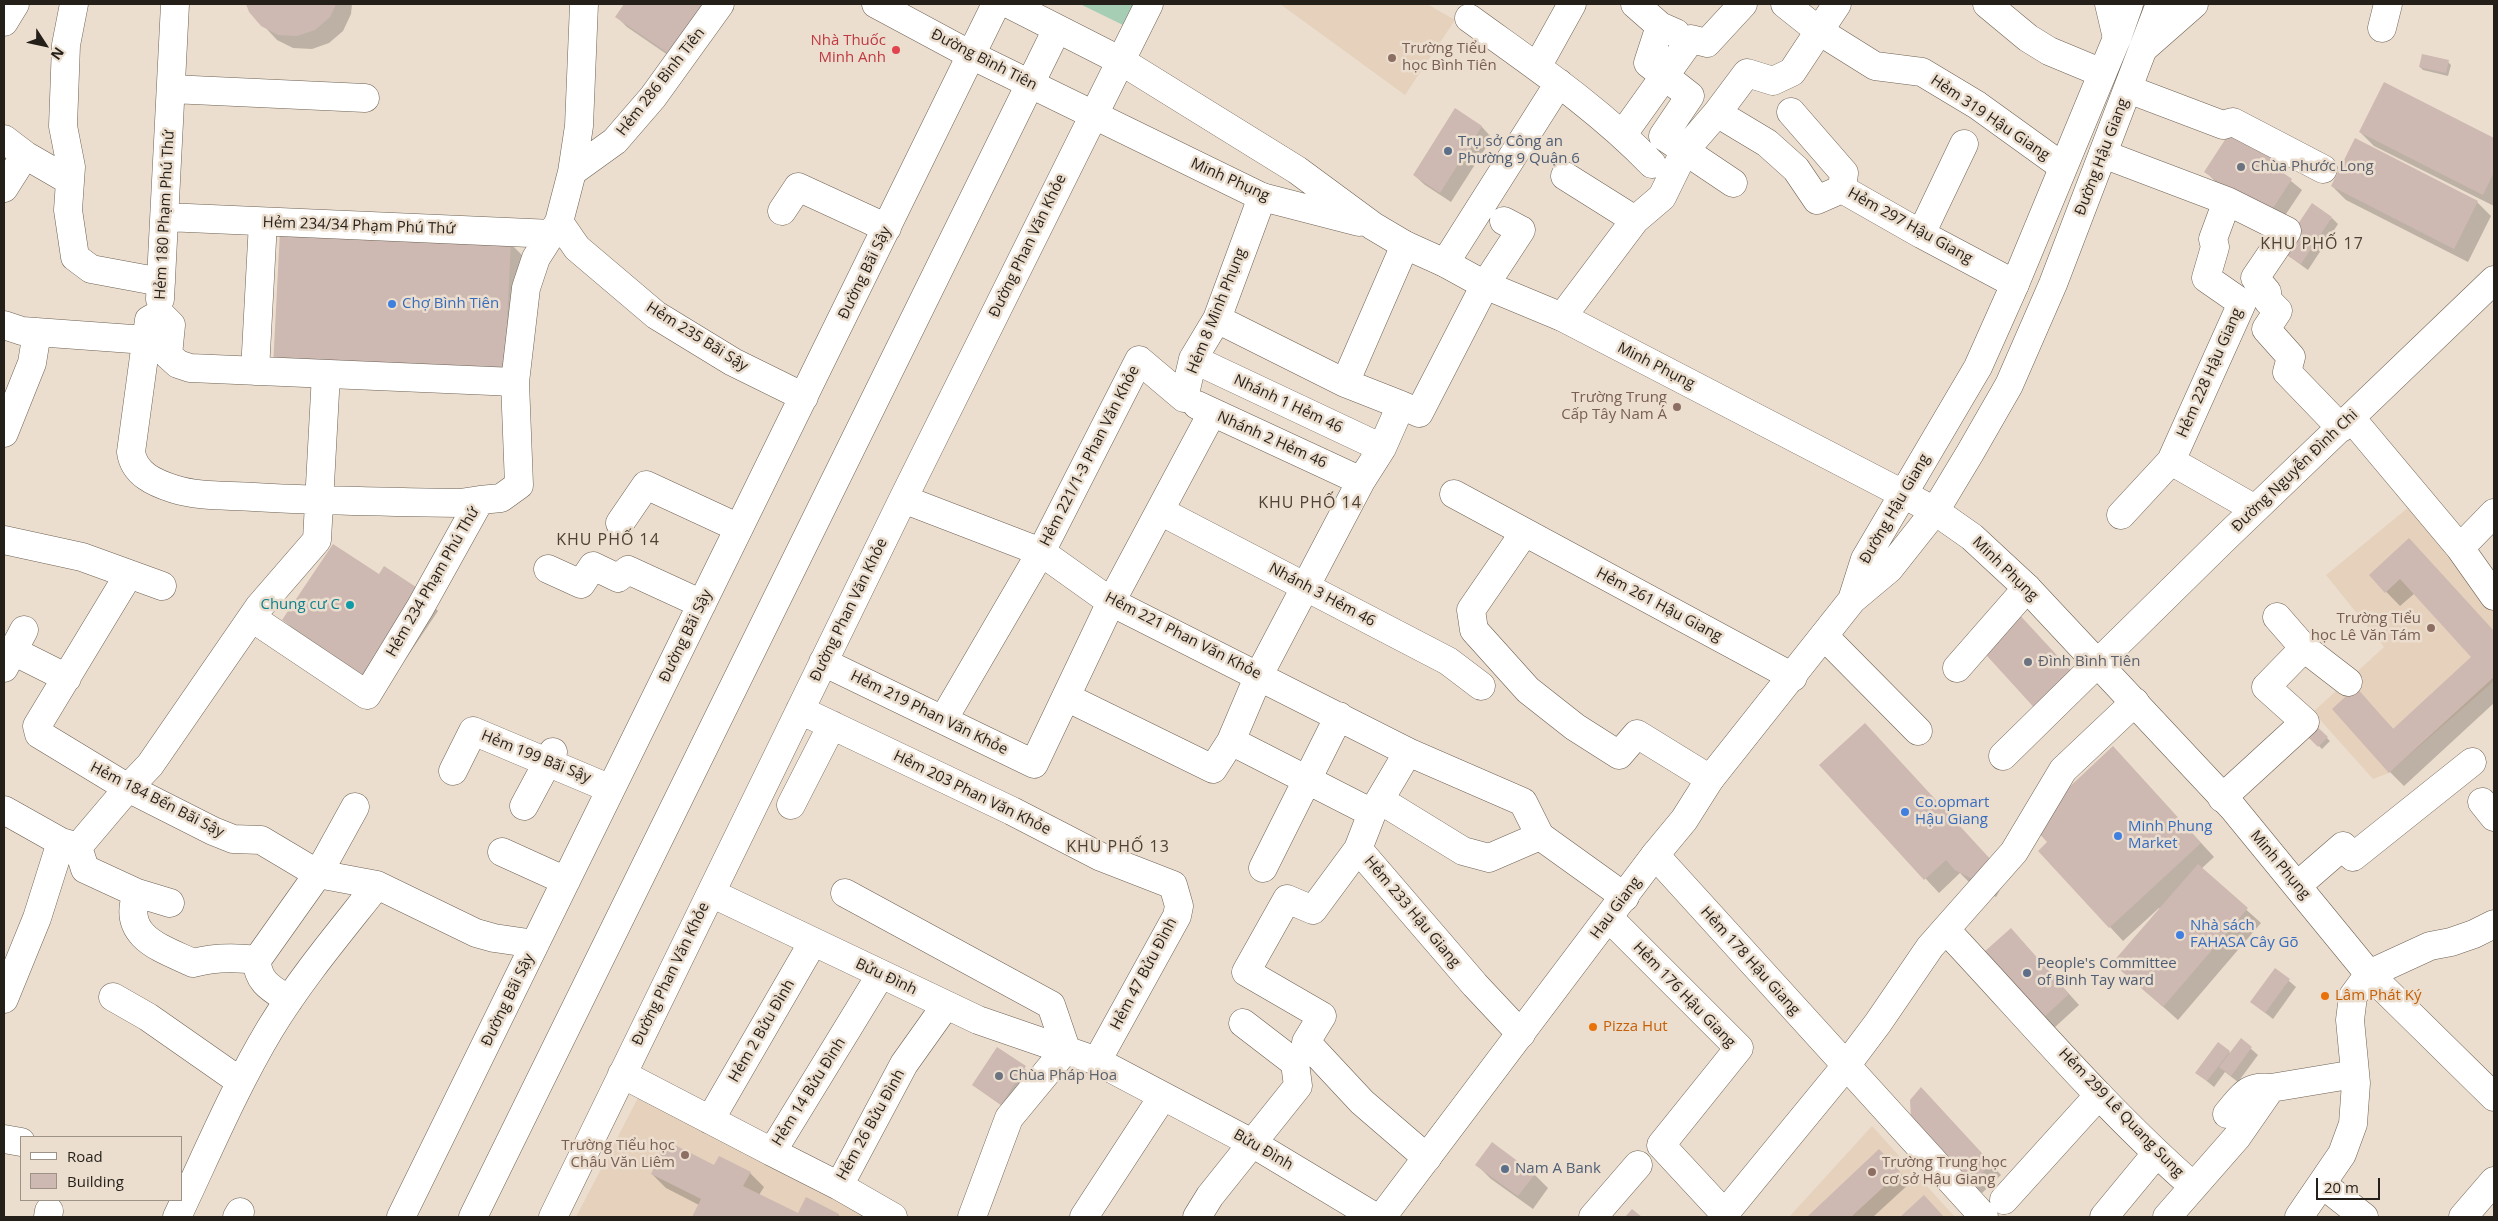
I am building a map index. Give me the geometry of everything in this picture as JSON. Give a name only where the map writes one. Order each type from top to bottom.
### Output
[{"type":"street","points":[[4,22],[15,4]]},
{"type":"street","points":[[74,4],[66,45],[63,126],[71,167],[68,210],[75,257],[91,269],[161,282]]},
{"type":"street","name":"Hẻm 180 Phạm Phú Thứ","points":[[175,4],[160,314],[149,320],[131,452],[136,468],[158,482],[188,492],[319,501],[460,503],[480,500]]},
{"type":"street","name":"Hẻm 234 Phạm Phú Thứ","points":[[252,618],[367,695],[420,608],[480,500],[501,498],[519,485],[515,382],[526,288],[536,258],[556,228],[572,172],[579,126],[584,4]]},
{"type":"street","name":"Hẻm 286 Bình Tiên","points":[[572,172],[615,141],[653,97],[720,4]]},
{"type":"street","name":"Đường Bình Tiên","points":[[876,4],[971,55],[1094,115]]},
{"type":"street","name":"Đường Bãi Sậy","points":[[401,1217],[996,4]]},
{"type":"street","points":[[1009,4],[1121,60]]},
{"type":"street","name":"Đường Phan Văn Khỏe","points":[[553,1217],[903,499],[1149,4]]},
{"type":"street","points":[[1536,68],[1572,4]]},
{"type":"street","points":[[1635,4],[1660,26],[1691,39],[1707,43],[1743,4]]},
{"type":"street","name":"Hẻm 319 Hậu Giang","points":[[1785,4],[1819,32],[1875,66],[1922,72],[1977,106],[2063,167]]},
{"type":"street","points":[[1562,317],[1635,220],[1662,197],[1685,150],[1747,74],[1773,81],[1792,72],[1837,4]]},
{"type":"street","points":[[1987,4],[2028,38],[2049,51],[2102,74]]},
{"type":"street","points":[[2109,4],[2117,38]]},
{"type":"street","name":"Đường Hậu Giang","points":[[1852,600],[1865,559],[1978,367],[2016,284],[2117,38],[2129,4]]},
{"type":"street","name":"Đường Hậu Giang","points":[[1852,600],[1889,569],[1935,511],[2009,385],[2053,284],[2160,4]]},
{"type":"street","name":"Đường Hậu Giang","points":[[2144,48],[2194,4]]},
{"type":"street","points":[[1468,18],[1536,68],[1560,83],[1623,134],[1652,164]]},
{"type":"street","points":[[1660,26],[1648,64],[1690,96],[1663,136],[1733,183]]},
{"type":"street","points":[[473,1217],[1057,29]]},
{"type":"street","points":[[1623,134],[1691,39]]},
{"type":"street","name":"Minh Phụng","points":[[1121,60],[1297,170],[1373,226],[1406,245],[1445,263],[1485,285],[1562,317],[1935,511],[1972,537],[2027,588],[2135,702],[2298,885],[2369,974],[2494,1097]]},
{"type":"street","points":[[1767,143],[1791,112],[1798,86],[1792,72]]},
{"type":"street","points":[[1445,263],[1560,83]]},
{"type":"street","points":[[171,89],[365,98]]},
{"type":"street","points":[[2128,89],[2222,126],[2233,122],[2323,168]]},
{"type":"street","points":[[1791,112],[1844,173],[1842,189]]},
{"type":"street","name":"Hẻm 297 Hậu Giang","points":[[1717,113],[1767,143],[1796,169],[1817,200],[1842,189],[1921,234],[2016,284]]},
{"type":"street","name":"Minh Phụng","points":[[1094,115],[1262,197],[1373,226]]},
{"type":"street","points":[[4,139],[70,181]]},
{"type":"street","points":[[1921,234],[1964,144]]},
{"type":"street","points":[[4,188],[26,154]]},
{"type":"street","points":[[2103,154],[2228,202],[2287,231],[2255,278],[2267,292],[2268,301],[2278,311],[2266,328],[2290,357],[2287,372],[2346,423],[2460,548],[2494,596]]},
{"type":"street","points":[[1566,176],[1635,220]]},
{"type":"street","points":[[782,211],[798,187],[886,228]]},
{"type":"street","name":"Hẻm 8 Minh Phụng","points":[[1139,360],[1184,398],[1193,359],[1217,319],[1262,197]]},
{"type":"street","name":"Hẻm 228 Hậu Giang","points":[[2121,515],[2171,461],[2242,303],[2206,278],[2215,247],[2213,239],[2228,202]]},
{"type":"street","name":"Hẻm 234/34 Phạm Phú Thứ","points":[[165,217],[263,222],[556,228]]},
{"type":"street","points":[[1217,319],[1345,383],[1420,413],[1485,285],[1521,230],[1504,221]]},
{"type":"street","points":[[255,371],[263,222]]},
{"type":"street","name":"Hẻm 235 Bãi Sậy","points":[[556,228],[656,315],[733,362],[804,397]]},
{"type":"street","points":[[1345,383],[1406,245]]},
{"type":"street","name":"Đường Nguyễn Đình Chi","points":[[2003,756],[2255,509],[2494,280]]},
{"type":"street","points":[[160,314],[171,325],[168,355],[178,364],[190,368],[515,382]]},
{"type":"street","points":[[4,325],[22,331],[146,340]]},
{"type":"street","points":[[4,433],[32,363],[37,332]]},
{"type":"street","name":"Nhánh 1 Hẻm 46","points":[[1193,359],[1382,448]]},
{"type":"street","name":"Hẻm 221/1-3 Phan Văn Khỏe","points":[[943,720],[1041,552],[1139,360]]},
{"type":"street","points":[[4,999],[70,844],[150,765],[252,618],[318,540],[326,374]]},
{"type":"street","name":"Nhánh 2 Hẻm 46","points":[[1184,398],[1212,413],[1361,481]]},
{"type":"street","points":[[1212,413],[1111,602],[1066,697],[1213,769],[1231,741],[1259,675],[1305,586],[1361,481],[1382,448],[1400,405]]},
{"type":"street","points":[[2171,461],[2255,509]]},
{"type":"street","points":[[620,523],[646,485],[739,528]]},
{"type":"street","name":"Hẻm 261 Hậu Giang","points":[[1454,494],[1524,534],[1793,677]]},
{"type":"street","name":"Hẻm 221 Phan Văn Khỏe","points":[[903,499],[1041,552],[1111,602],[1259,675],[1408,752],[1523,802],[1540,836]]},
{"type":"street","name":"Nhánh 3 Hẻm 46","points":[[1160,511],[1448,661],[1481,686]]},
{"type":"street","points":[[2460,548],[2494,513]]},
{"type":"street","points":[[1524,534],[1471,610],[1474,630],[1528,690],[1575,727],[1619,755],[1637,734],[1710,780]]},
{"type":"street","points":[[4,540],[82,557],[162,586]]},
{"type":"street","points":[[548,569],[581,584],[593,566],[618,578],[628,570],[702,604]]},
{"type":"street","points":[[14,650],[67,678],[129,574]]},
{"type":"street","points":[[1957,668],[2027,588]]},
{"type":"street","name":"Hau Giang","points":[[1382,1217],[1617,908],[1655,855],[1684,820],[1710,780],[1852,600]]},
{"type":"street","points":[[2277,617],[2304,648],[2348,682]]},
{"type":"street","points":[[1824,636],[1918,731]]},
{"type":"street","points":[[2222,798],[2305,722],[2266,687],[2304,648]]},
{"type":"street","name":"Hẻm 219 Phan Văn Khỏe","points":[[823,662],[1034,764],[1066,697]]},
{"type":"street","name":"Hẻm 184 Bến Bãi Sậy","points":[[67,678],[36,730],[128,788],[233,839],[261,840],[318,874],[377,886],[476,933],[494,938],[535,944]]},
{"type":"street","points":[[1724,1215],[1845,1066],[1878,1023],[1930,947],[2014,852],[2064,770],[2135,702]]},
{"type":"street","name":"Hẻm 203 Phan Văn Khỏe","points":[[800,710],[1012,811],[1101,857],[1173,885]]},
{"type":"street","points":[[1262,868],[1339,716]]},
{"type":"street","points":[[791,805],[832,725]]},
{"type":"street","name":"Hẻm 199 Bãi Sậy","points":[[453,771],[473,732],[550,757],[611,789]]},
{"type":"street","points":[[1231,741],[1306,779],[1376,806],[1463,851],[1489,858],[1540,836],[1617,908]]},
{"type":"street","name":"Hẻm 233 Hậu Giang","points":[[1408,752],[1376,806],[1358,849],[1475,985],[1521,1034]]},
{"type":"street","points":[[524,806],[550,757]]},
{"type":"street","points":[[2298,885],[2343,846],[2353,857],[2472,762]]},
{"type":"street","points":[[289,1000],[264,983],[257,970],[257,960],[318,874],[355,807]]},
{"type":"street","points":[[4,810],[70,844],[85,870],[137,893],[170,903]]},
{"type":"street","points":[[1358,849],[1313,910],[1287,900],[1246,972],[1322,1016],[1306,1042],[1362,1102],[1427,1158]]},
{"type":"street","points":[[502,852],[566,881]]},
{"type":"street","name":"Hẻm 178 Hậu Giang","points":[[1655,855],[1845,1066],[1994,1208]]},
{"type":"street","name":"Hẻm 47 Bửu Đình","points":[[1097,1061],[1177,916],[1179,906],[1173,885]]},
{"type":"street","points":[[177,1217],[241,1082],[270,1029],[320,955],[377,886]]},
{"type":"street","points":[[137,893],[132,906],[137,928],[148,942],[193,963],[208,959],[235,957],[257,960]]},
{"type":"street","name":"Bửu Đình","points":[[711,893],[978,1020],[1097,1061],[1252,1143],[1375,1217]]},
{"type":"street","points":[[845,893],[1052,1005],[1066,1049],[1009,1118],[972,1217]]},
{"type":"street","name":"Hẻm 176 Hậu Giang","points":[[1617,908],[1739,1048],[1661,1145],[1724,1215]]},
{"type":"street","points":[[2299,1217],[2322,1184],[2349,1139],[2355,1109],[2355,1074],[2350,1008],[2353,996],[2369,974],[2430,946],[2451,942],[2474,934],[2494,924]]},
{"type":"street","name":"Hẻm 299 Lê Quang Sung","points":[[1946,930],[2099,1095],[2156,1154],[2192,1186],[2237,1138],[2271,1088]]},
{"type":"street","name":"Hẻm 2 Bửu Đình","points":[[710,1120],[813,942]]},
{"type":"street","name":"Hẻm 14 Bửu Đình","points":[[710,1120],[772,1152],[882,974]]},
{"type":"street","points":[[113,998],[148,1017],[241,1082]]},
{"type":"street","name":"Hẻm 26 Bửu Đình","points":[[772,1152],[839,1186],[904,1064],[946,1005]]},
{"type":"street","points":[[1197,1217],[1210,1196],[1298,1086],[1295,1063],[1243,1023]]},
{"type":"street","points":[[622,1074],[710,1120]]},
{"type":"street","points":[[2227,1114],[2246,1092],[2259,1087],[2271,1088],[2355,1074]]},
{"type":"street","points":[[1994,1208],[2099,1095]]},
{"type":"street","points":[[1084,1217],[1163,1096]]},
{"type":"street","points":[[4,1139],[20,1142]]},
{"type":"street","points":[[2104,1217],[2156,1154]]},
{"type":"street","points":[[1594,1217],[1638,1165]]},
{"type":"street","points":[[2463,1217],[2494,1181]]},
{"type":"street","points":[[2322,1184],[2364,1217]]},
{"type":"street","points":[[839,1186],[893,1217]]},
{"type":"street","points":[[2167,1217],[2192,1186]]},
{"type":"shaded area","name":"Trường Tiểu học Bình Tiên","points":[[1280,4],[1427,4],[1455,20],[1405,95]]},
{"type":"shaded area","name":"Trường Tiểu học Lê Văn Tám","points":[[2415,502],[2494,608],[2494,681],[2389,773],[2373,779],[2313,712],[2384,647],[2326,575]]},
{"type":"shaded area","name":"Trường Tiểu học Châu Văn Liêm","points":[[641,1092],[882,1217],[576,1217]]},
{"type":"shaded area","name":"Trường Trung học cơ sở Hậu Giang","points":[[1872,1126],[1955,1217],[1789,1217]]},
{"type":"green space","points":[[1080,4],[1138,4],[1127,27]]},
{"type":"building","points":[[246,4],[336,4],[330,17],[315,30],[297,36],[278,35],[261,26],[249,12]]},
{"type":"building","points":[[624,4],[706,4],[671,55],[615,17]]},
{"type":"building","points":[[2422,54],[2449,60],[2446,73],[2419,67]]},
{"type":"building","points":[[2384,82],[2494,138],[2494,172],[2483,195],[2359,132]]},
{"type":"building","name":"Trụ sở Công an Phường 9 Quận 6","points":[[1455,108],[1482,126],[1440,193],[1413,175]]},
{"type":"building","name":"Chùa Phước Long","points":[[2232,129],[2273,157],[2269,163],[2292,179],[2271,211],[2247,195],[2244,199],[2204,172]]},
{"type":"building","points":[[2355,138],[2478,201],[2454,249],[2331,186]]},
{"type":"building","points":[[2312,203],[2332,217],[2301,264],[2280,251]]},
{"type":"building","name":"Chợ Bình Tiên","points":[[280,231],[511,241],[504,378],[273,367]]},
{"type":"building","points":[[2409,538],[2494,631],[2494,677],[2389,773],[2332,709],[2356,687],[2393,729],[2471,657],[2400,579],[2385,593],[2369,575]]},
{"type":"building","name":"Chung cư C","points":[[333,544],[379,574],[384,566],[419,589],[362,674],[282,620]]},
{"type":"building","name":"Đình Bình Tiên","points":[[2016,611],[2077,677],[2039,713],[1978,646]]},
{"type":"building","points":[[2309,719],[2328,737],[2318,747],[2300,729]]},
{"type":"building","name":"Co.opmart Hậu Giang","points":[[1865,723],[1993,862],[1982,884],[1955,870],[1946,860],[1924,880],[1819,765]]},
{"type":"building","name":"Minh Phung Market","points":[[2113,746],[2201,843],[2109,928],[2038,851],[2047,842],[2036,830],[2048,807]]},
{"type":"building","name":"Nhà sách FAHASA Cây Gõ","points":[[2198,864],[2248,908],[2163,1007],[2112,963]]},
{"type":"building","name":"People's Committee of Binh Tay ward","points":[[2011,928],[2069,994],[2043,1018],[1984,952]]},
{"type":"building","points":[[2275,968],[2290,979],[2265,1013],[2250,1002]]},
{"type":"building","points":[[2241,1038],[2252,1047],[2231,1076],[2219,1067]]},
{"type":"building","points":[[2218,1042],[2230,1051],[2207,1081],[2195,1073]]},
{"type":"building","name":"Chùa Pháp Hoa","points":[[997,1047],[1026,1066],[1001,1105],[972,1085]]},
{"type":"building","points":[[1921,1087],[1992,1164],[1970,1184],[1911,1119],[1910,1100]]},
{"type":"building","points":[[667,1141],[714,1165],[719,1156],[751,1172],[743,1186],[798,1213],[806,1197],[839,1214],[837,1217],[692,1217],[701,1199],[651,1174]]},
{"type":"building","name":"Nam A Bank","points":[[1492,1142],[1535,1174],[1518,1196],[1475,1165]]},
{"type":"building","points":[[1879,1149],[1900,1172],[1851,1217],[1807,1217]]},
{"type":"building","points":[[1924,1195],[1944,1217],[1900,1217]]},
{"type":"building","points":[[1632,1209],[1642,1217],[1625,1217]]},
{"type":"place","name":"Nhà Thuốc Minh Anh","points":[[896,50]]},
{"type":"place","name":"Trường Tiểu học Bình Tiên","points":[[1392,58]]},
{"type":"place","name":"Trụ sở Công an Phường 9 Quận 6","points":[[1448,151]]},
{"type":"place","name":"Chùa Phước Long","points":[[2241,167]]},
{"type":"place","name":"Chợ Bình Tiên","points":[[392,304]]},
{"type":"place","name":"Trường Trung Cấp Tây Nam Á","points":[[1677,407]]},
{"type":"place","name":"Chung cư C","points":[[350,605]]},
{"type":"place","name":"Trường Tiểu học Lê Văn Tám","points":[[2431,628]]},
{"type":"place","name":"Đình Bình Tiên","points":[[2028,662]]},
{"type":"place","name":"Co.opmart Hậu Giang","points":[[1905,812]]},
{"type":"place","name":"Minh Phung Market","points":[[2118,836]]},
{"type":"place","name":"Nhà sách FAHASA Cây Gõ","points":[[2180,935]]},
{"type":"place","name":"People's Committee of Binh Tay ward","points":[[2027,973]]},
{"type":"place","name":"Lâm Phát Ký","points":[[2325,996]]},
{"type":"place","name":"Pizza Hut","points":[[1593,1027]]},
{"type":"place","name":"Chùa Pháp Hoa","points":[[999,1076]]},
{"type":"place","name":"Trường Tiểu học Châu Văn Liêm","points":[[685,1155]]},
{"type":"place","name":"Nam A Bank","points":[[1505,1169]]},
{"type":"place","name":"Trường Trung học cơ sở Hậu Giang","points":[[1872,1172]]},
{"type":"district","name":"KHU PHỐ 17","points":[[2312,244]]},
{"type":"district","name":"KHU PHỐ 14","points":[[1310,503]]},
{"type":"district","name":"KHU PHỐ 14","points":[[608,540]]},
{"type":"district","name":"KHU PHỐ 13","points":[[1118,847]]}]
